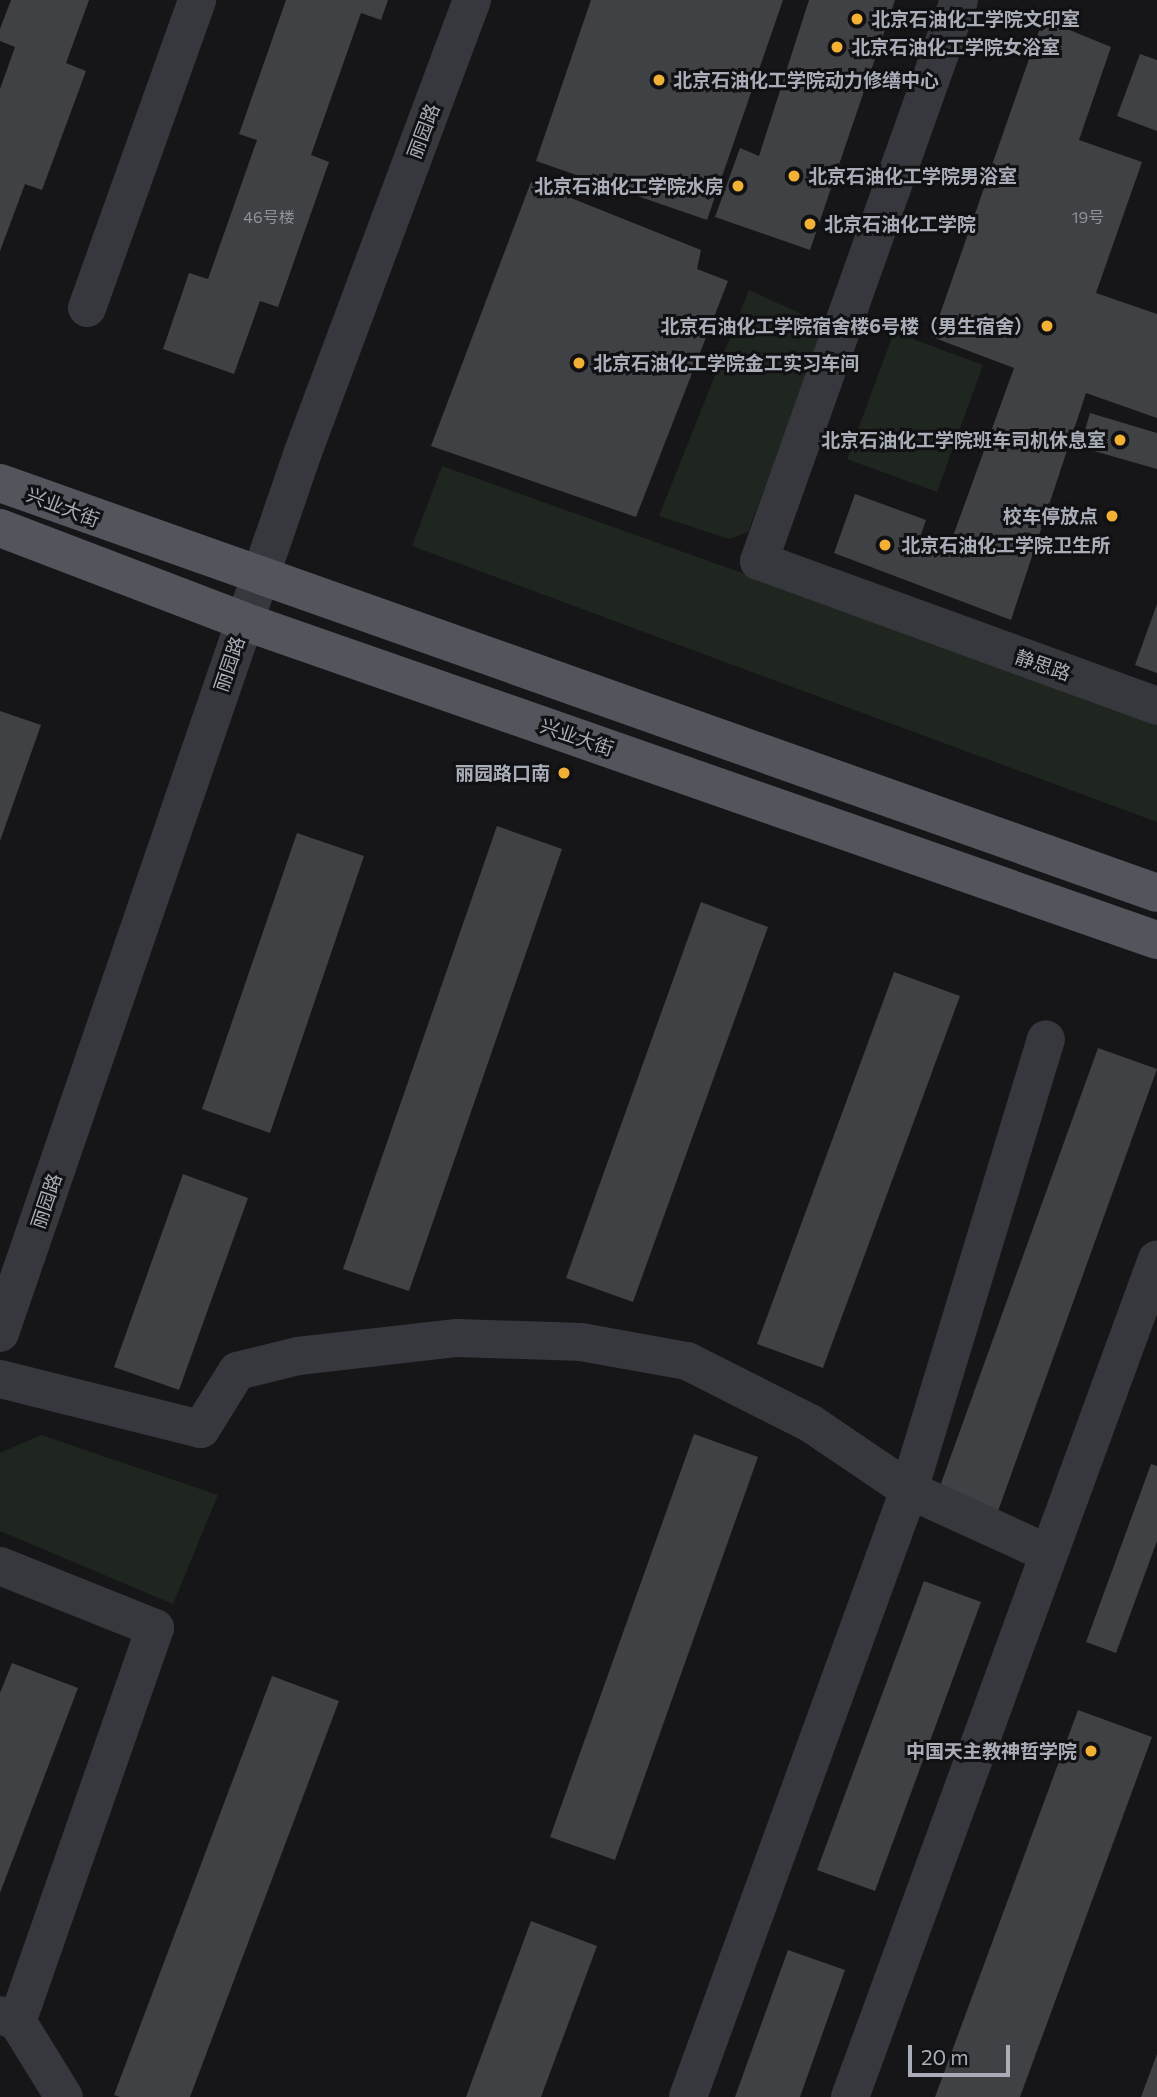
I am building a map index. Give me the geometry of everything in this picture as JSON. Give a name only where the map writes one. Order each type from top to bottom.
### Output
[{"type":"main road","name":"兴业大街","points":[[0,483],[1157,893]]},
{"type":"main road","name":"兴业大街","points":[[0,528],[243,621],[1157,940]]},
{"type":"street","points":[[87,308],[197,0]]},
{"type":"street","name":"丽园路","points":[[0,1333],[15,1242],[472,0]]},
{"type":"street","name":"静思路","points":[[959,0],[759,561],[1157,706]]},
{"type":"street","points":[[688,2097],[909,1490],[1046,1039]]},
{"type":"street","points":[[850,2097],[1045,1552],[1157,1259]]},
{"type":"street","points":[[0,1379],[201,1429],[237,1371],[298,1356],[457,1338],[581,1342],[687,1362],[810,1423],[909,1490],[1045,1552]]},
{"type":"street","points":[[0,1566],[155,1628],[9,2018],[64,2097]]},
{"type":"shaded area","points":[[749,290],[826,325],[748,532],[729,539],[659,516]]},
{"type":"shaded area","points":[[894,332],[983,365],[937,492],[847,459]]},
{"type":"shaded area","points":[[442,466],[1157,721],[1157,822],[412,546]]},
{"type":"shaded area","points":[[41,1435],[218,1495],[173,1604],[0,1531],[0,1453]]},
{"type":"building","points":[[11,0],[89,0],[66,63],[86,71],[42,190],[25,184],[0,251],[0,89],[15,47],[0,41],[0,29]]},
{"type":"building","points":[[286,0],[388,0],[381,20],[361,13],[311,155],[329,162],[278,307],[260,301],[234,374],[163,349],[189,273],[208,279],[257,140],[239,134]]},
{"type":"building","name":"北京石油化工学院动力修缮中心","points":[[591,0],[783,0],[707,220],[536,161]]},
{"type":"building","points":[[809,0],[895,0],[810,250],[715,217],[740,148],[759,156]]},
{"type":"building","name":"北京石油化工学院宿舍楼6号楼（男生宿舍）","points":[[1043,19],[1111,47],[1079,140],[1142,162],[1096,293],[1157,314],[1157,418],[1086,393],[1011,620],[834,553],[855,494],[926,520],[919,540],[948,550],[1014,368],[932,337]]},
{"type":"building","points":[[1140,54],[1157,60],[1157,131],[1117,116]]},
{"type":"building","name":"北京石油化工学院金工实习车间","points":[[531,182],[701,250],[697,269],[728,281],[636,517],[431,446]]},
{"type":"building","name":"北京石油化工学院班车司机休息室","points":[[1090,413],[1157,433],[1157,469],[1080,447]]},
{"type":"building","points":[[1157,604],[1157,673],[1135,665]]},
{"type":"building","points":[[0,711],[41,725],[0,841]]},
{"type":"building","points":[[497,826],[562,849],[409,1291],[343,1269]]},
{"type":"building","points":[[297,833],[364,856],[270,1133],[202,1109]]},
{"type":"building","points":[[701,902],[768,927],[633,1302],[566,1278]]},
{"type":"building","points":[[894,972],[960,996],[823,1368],[757,1344]]},
{"type":"building","points":[[1098,1048],[1157,1069],[998,1511],[939,1489]]},
{"type":"building","points":[[183,1174],[248,1198],[179,1390],[114,1367]]},
{"type":"building","points":[[694,1434],[758,1457],[615,1860],[550,1837]]},
{"type":"building","points":[[1151,1464],[1157,1466],[1157,1541],[1116,1653],[1086,1642]]},
{"type":"building","points":[[924,1581],[981,1602],[875,1891],[817,1870]]},
{"type":"building","points":[[12,1663],[78,1688],[0,1893],[0,1693]]},
{"type":"building","points":[[272,1676],[339,1701],[190,2097],[114,2095]]},
{"type":"building","points":[[1078,1710],[1152,1737],[1020,2097],[935,2097]]},
{"type":"building","points":[[531,1921],[597,1946],[541,2097],[466,2097]]},
{"type":"building","points":[[788,1950],[845,1970],[800,2097],[735,2097]]},
{"type":"building","points":[[1157,2054],[1157,2097],[1141,2097]]},
{"type":"place","name":"北京石油化工学院文印室","points":[[857,19]]},
{"type":"place","name":"北京石油化工学院女浴室","points":[[837,47]]},
{"type":"place","name":"北京石油化工学院动力修缮中心","points":[[659,80]]},
{"type":"place","name":"北京石油化工学院男浴室","points":[[794,176]]},
{"type":"place","name":"北京石油化工学院水房","points":[[738,186]]},
{"type":"place","name":"北京石油化工学院","points":[[810,224]]},
{"type":"place","name":"北京石油化工学院宿舍楼6号楼（男生宿舍）","points":[[1047,326]]},
{"type":"place","name":"北京石油化工学院金工实习车间","points":[[579,363]]},
{"type":"place","name":"北京石油化工学院班车司机休息室","points":[[1120,440]]},
{"type":"place","name":"校车停放点","points":[[1112,516]]},
{"type":"place","name":"北京石油化工学院卫生所","points":[[885,545]]},
{"type":"place","name":"丽园路口南","points":[[564,773]]},
{"type":"place","name":"中国天主教神哲学院","points":[[1091,1751]]}]
